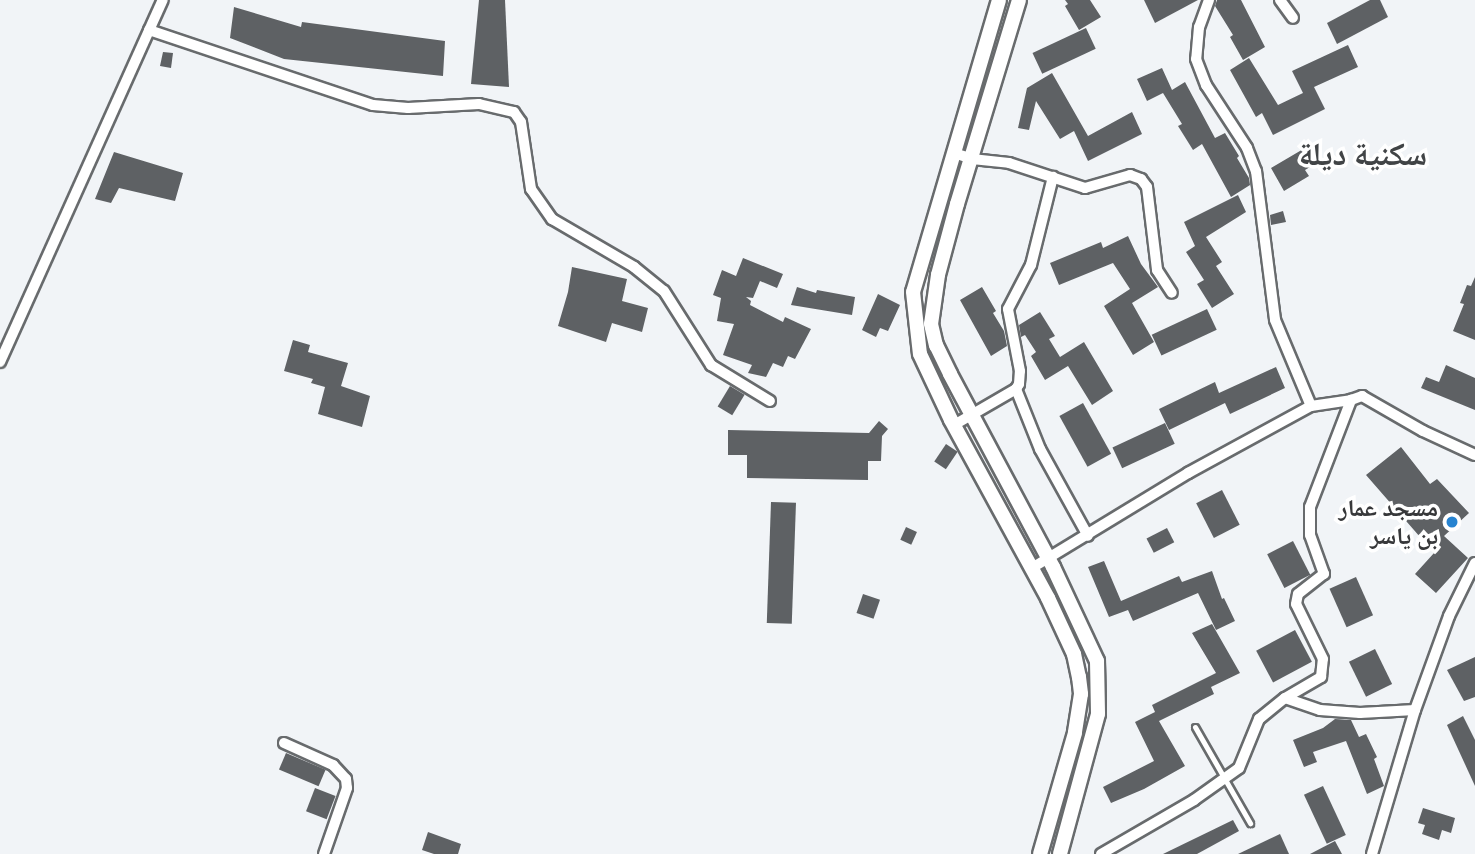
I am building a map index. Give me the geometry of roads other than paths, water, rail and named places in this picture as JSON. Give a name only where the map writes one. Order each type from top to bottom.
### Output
[{"type":"street","points":[[2,354],[163,0]]},
{"type":"street","points":[[999,0],[913,292],[920,354],[954,425],[1032,568],[1074,654],[1081,694],[1075,733],[1040,851],[1061,854],[1098,714],[1100,686],[1097,661],[1049,559],[936,345],[931,324],[938,275],[1019,0]]},
{"type":"street","points":[[1209,0],[1199,27],[1196,59],[1206,85],[1247,148],[1256,171],[1275,320],[1311,406]]},
{"type":"street","points":[[1280,0],[1293,18]]},
{"type":"street","points":[[149,30],[373,104],[408,108],[479,104],[514,112],[521,122],[531,189],[552,219],[634,267],[664,291],[711,365],[770,401]]},
{"type":"street","points":[[954,153],[972,159],[1009,163],[1084,188],[1130,175],[1141,179],[1147,187],[1157,270],[1172,293]]},
{"type":"street","points":[[1053,177],[1031,265],[1008,309],[1020,371],[1016,389],[1040,449],[1088,536]]},
{"type":"street","points":[[954,425],[1016,389]]},
{"type":"street","points":[[1032,568],[1188,473],[1311,406],[1362,396],[1423,432],[1475,455]]},
{"type":"street","points":[[1101,854],[1225,779],[1245,758],[1259,719],[1285,698],[1321,677],[1323,659],[1296,604],[1298,594],[1324,574],[1310,535],[1310,507],[1351,400]]},
{"type":"street","points":[[1372,854],[1415,710],[1449,616],[1475,563]]},
{"type":"street","points":[[1285,698],[1320,710],[1360,713],[1415,710]]},
{"type":"street","points":[[284,743],[333,765],[346,779],[347,788],[324,854]]},
{"type":"lane","points":[[1195,727],[1250,823]]},
{"type":"place","name":"مسجد عمار بن ياسر","points":[[1452,522]]},
{"type":"district","name":"سكنية ديلة","points":[[1363,154]]}]
